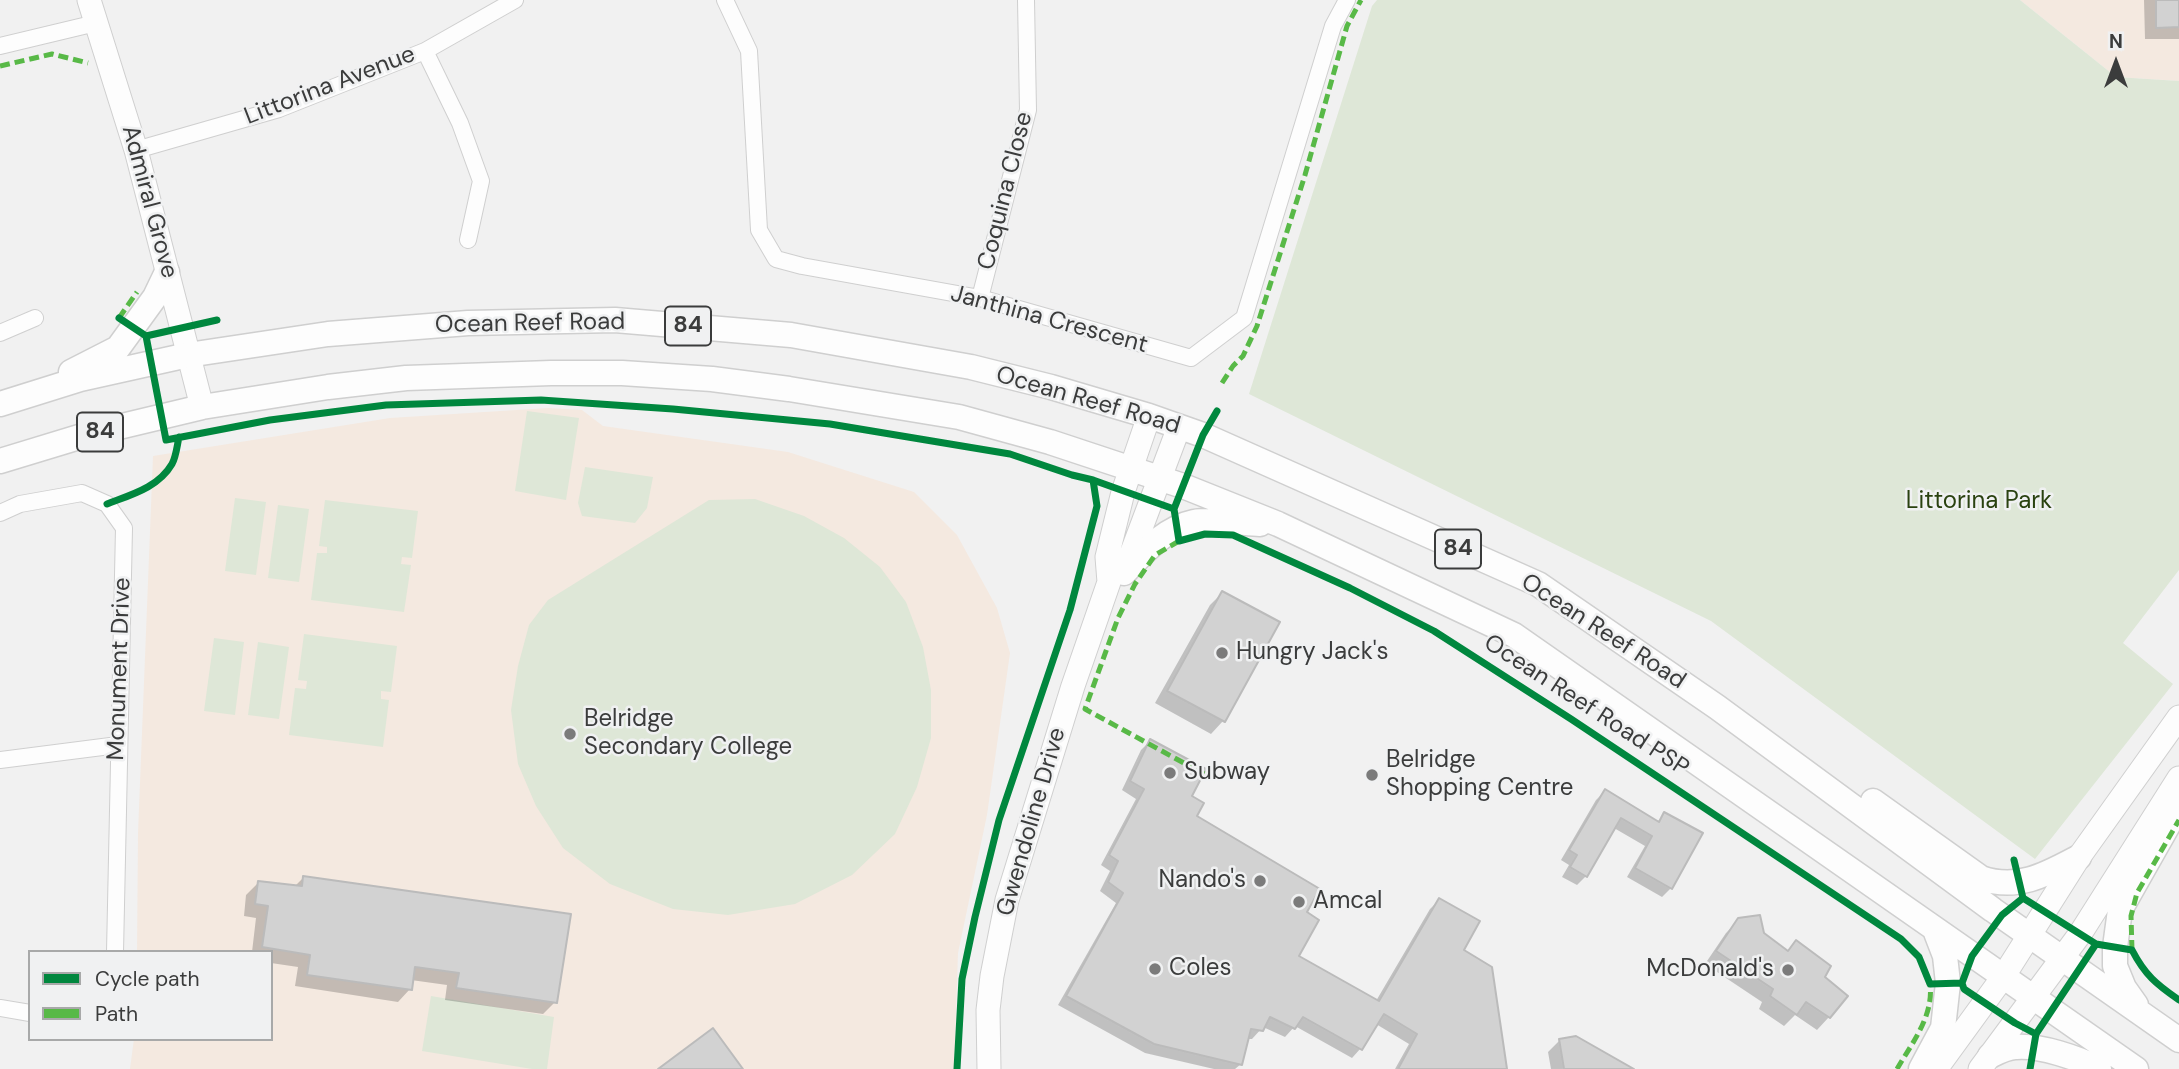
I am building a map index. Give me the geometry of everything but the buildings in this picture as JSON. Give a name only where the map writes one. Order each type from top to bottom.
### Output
[{"type":"main road","points":[[0,404],[118,348],[155,297],[167,272]]},
{"type":"main road","name":"Ocean Reef Road","points":[[0,404],[80,379],[188,355],[328,334],[468,323],[615,320],[791,335],[971,367],[1051,387],[1203,435],[1538,584],[1717,707],[1993,910],[2179,1040]]},
{"type":"main road","name":"Ocean Reef Road","points":[[0,461],[89,434],[202,407],[406,378],[551,373],[622,373],[686,377],[789,389],[959,417],[1050,442],[1159,478],[1278,524],[1514,635],[2136,1069]]},
{"type":"main road","points":[[1117,577],[1151,545],[1176,528],[1195,522],[1278,524]]},
{"type":"main road","points":[[1717,707],[1815,760],[1981,878],[1993,882],[2020,883],[2079,857]]},
{"type":"main road","points":[[2142,1014],[2124,988],[2115,966],[2120,910],[2179,806]]},
{"type":"main road","points":[[1922,1069],[1943,1028],[1948,983],[1945,956],[1935,930]]},
{"type":"main road","points":[[1985,1063],[2006,1049],[2034,1048],[2099,1069]]},
{"type":"street","name":"Admiral Grove","points":[[89,0],[136,150],[202,407]]},
{"type":"street","name":"Littorina Avenue","points":[[136,150],[279,110],[425,51],[515,0]]},
{"type":"street","name":"Janthina Crescent","points":[[725,0],[749,51],[759,230],[776,259],[980,298],[1191,358],[1244,318],[1334,26],[1347,0]]},
{"type":"street","name":"Coquina Close","points":[[980,298],[1028,110],[1026,0]]},
{"type":"street","points":[[0,46],[96,23]]},
{"type":"street","points":[[425,51],[460,123],[481,181],[468,240]]},
{"type":"street","points":[[0,332],[35,318]]},
{"type":"street","name":"Gwendoline Drive","points":[[1117,577],[1107,557],[1131,468],[1149,416]]},
{"type":"street","name":"Gwendoline Drive","points":[[989,1069],[988,1010],[1007,900],[1073,686],[1179,427]]},
{"type":"street","name":"Monument Drive","points":[[0,513],[20,504],[82,493],[107,504],[124,528],[115,950]]},
{"type":"street","points":[[1936,1069],[2003,977],[2079,857],[2179,718]]},
{"type":"street","points":[[0,760],[118,745]]},
{"type":"street","points":[[1985,1063],[2080,934],[2179,778]]},
{"type":"street","points":[[0,1009],[28,1013]]},
{"type":"shaded area","points":[[2020,0],[2179,0],[2179,81],[2116,77]]},
{"type":"shaded area","name":"Belridge Secondary College","points":[[548,408],[582,410],[603,426],[788,452],[914,492],[957,535],[997,608],[1010,653],[987,815],[958,953],[954,1069],[130,1069],[134,1041],[273,1041],[273,950],[137,950],[138,833],[153,456],[390,418]]},
{"type":"green space","name":"Littorina Park","points":[[1377,0],[2020,0],[2116,77],[2179,81],[2179,570],[2123,643],[2173,684],[2035,859],[1711,621],[1249,394],[1372,6]]},
{"type":"green space","points":[[527,411],[579,418],[566,500],[515,491]]},
{"type":"green space","points":[[585,467],[653,477],[647,508],[635,523],[582,516],[578,503]]},
{"type":"green space","points":[[235,498],[266,502],[256,575],[225,571]]},
{"type":"green space","points":[[755,499],[804,516],[844,538],[880,567],[906,602],[923,647],[931,690],[931,738],[917,787],[895,834],[852,875],[795,904],[728,915],[673,909],[610,884],[563,848],[536,806],[518,764],[511,710],[518,666],[529,625],[548,600],[709,500]]},
{"type":"green space","points":[[325,500],[418,511],[412,558],[402,557],[401,564],[411,565],[404,612],[311,600],[317,553],[327,553],[327,547],[319,546]]},
{"type":"green space","points":[[278,505],[309,509],[299,582],[268,578]]},
{"type":"green space","points":[[304,634],[397,646],[391,692],[381,691],[381,699],[389,700],[383,747],[289,735],[295,688],[306,689],[307,681],[298,680]]},
{"type":"green space","points":[[214,638],[244,642],[235,715],[204,711]]},
{"type":"green space","points":[[258,642],[289,647],[279,719],[248,715]]},
{"type":"green space","points":[[431,996],[554,1017],[547,1069],[532,1069],[422,1051]]},
{"type":"marked path","points":[[1222,383],[1243,356],[1257,326],[1305,175],[1347,26],[1361,0]]},
{"type":"marked path","points":[[0,66],[52,54],[88,63]]},
{"type":"marked path","points":[[119,318],[137,292]]},
{"type":"marked path","points":[[1179,541],[1155,555],[1135,584],[1118,618],[1085,709],[1204,774]]},
{"type":"marked path","points":[[2132,950],[2131,916],[2137,893],[2179,820]]},
{"type":"marked path","points":[[1897,1069],[1925,1018],[1929,1007],[1930,984]]},
{"type":"cycle path","points":[[119,318],[146,336],[217,320]]},
{"type":"cycle path","points":[[146,336],[166,440],[270,420],[386,405],[541,400],[673,409],[830,424],[1010,454],[1174,509]]},
{"type":"cycle path","name":"Ocean Reef Road PSP","points":[[1217,411],[1203,435],[1174,509],[1179,541],[1205,534],[1233,535],[1350,588],[1434,631],[1901,939],[1919,957],[1930,984],[1962,983]]},
{"type":"cycle path","points":[[107,504],[143,490],[159,479],[173,461],[179,437]]},
{"type":"cycle path","points":[[957,1069],[962,979],[975,917],[999,820],[1070,610],[1097,506],[1093,480]]},
{"type":"cycle path","points":[[2014,860],[2023,898],[2096,944],[2132,950],[2152,978],[2179,1000]]},
{"type":"cycle path","points":[[1962,983],[1972,956],[2002,915],[2023,898]]},
{"type":"cycle path","points":[[2030,1069],[2036,1034],[2096,944]]},
{"type":"cycle path","points":[[1962,983],[1964,989],[2036,1034]]},
{"type":"place","name":"Hungry Jack's","points":[[1222,653]]},
{"type":"place","name":"Belridge Secondary College","points":[[570,734]]},
{"type":"place","name":"Subway","points":[[1170,773]]},
{"type":"place","name":"Belridge Shopping Centre","points":[[1372,775]]},
{"type":"place","name":"Nando's","points":[[1260,881]]},
{"type":"place","name":"Amcal","points":[[1299,902]]},
{"type":"place","name":"Coles","points":[[1155,969]]},
{"type":"place","name":"McDonald's","points":[[1788,970]]}]
